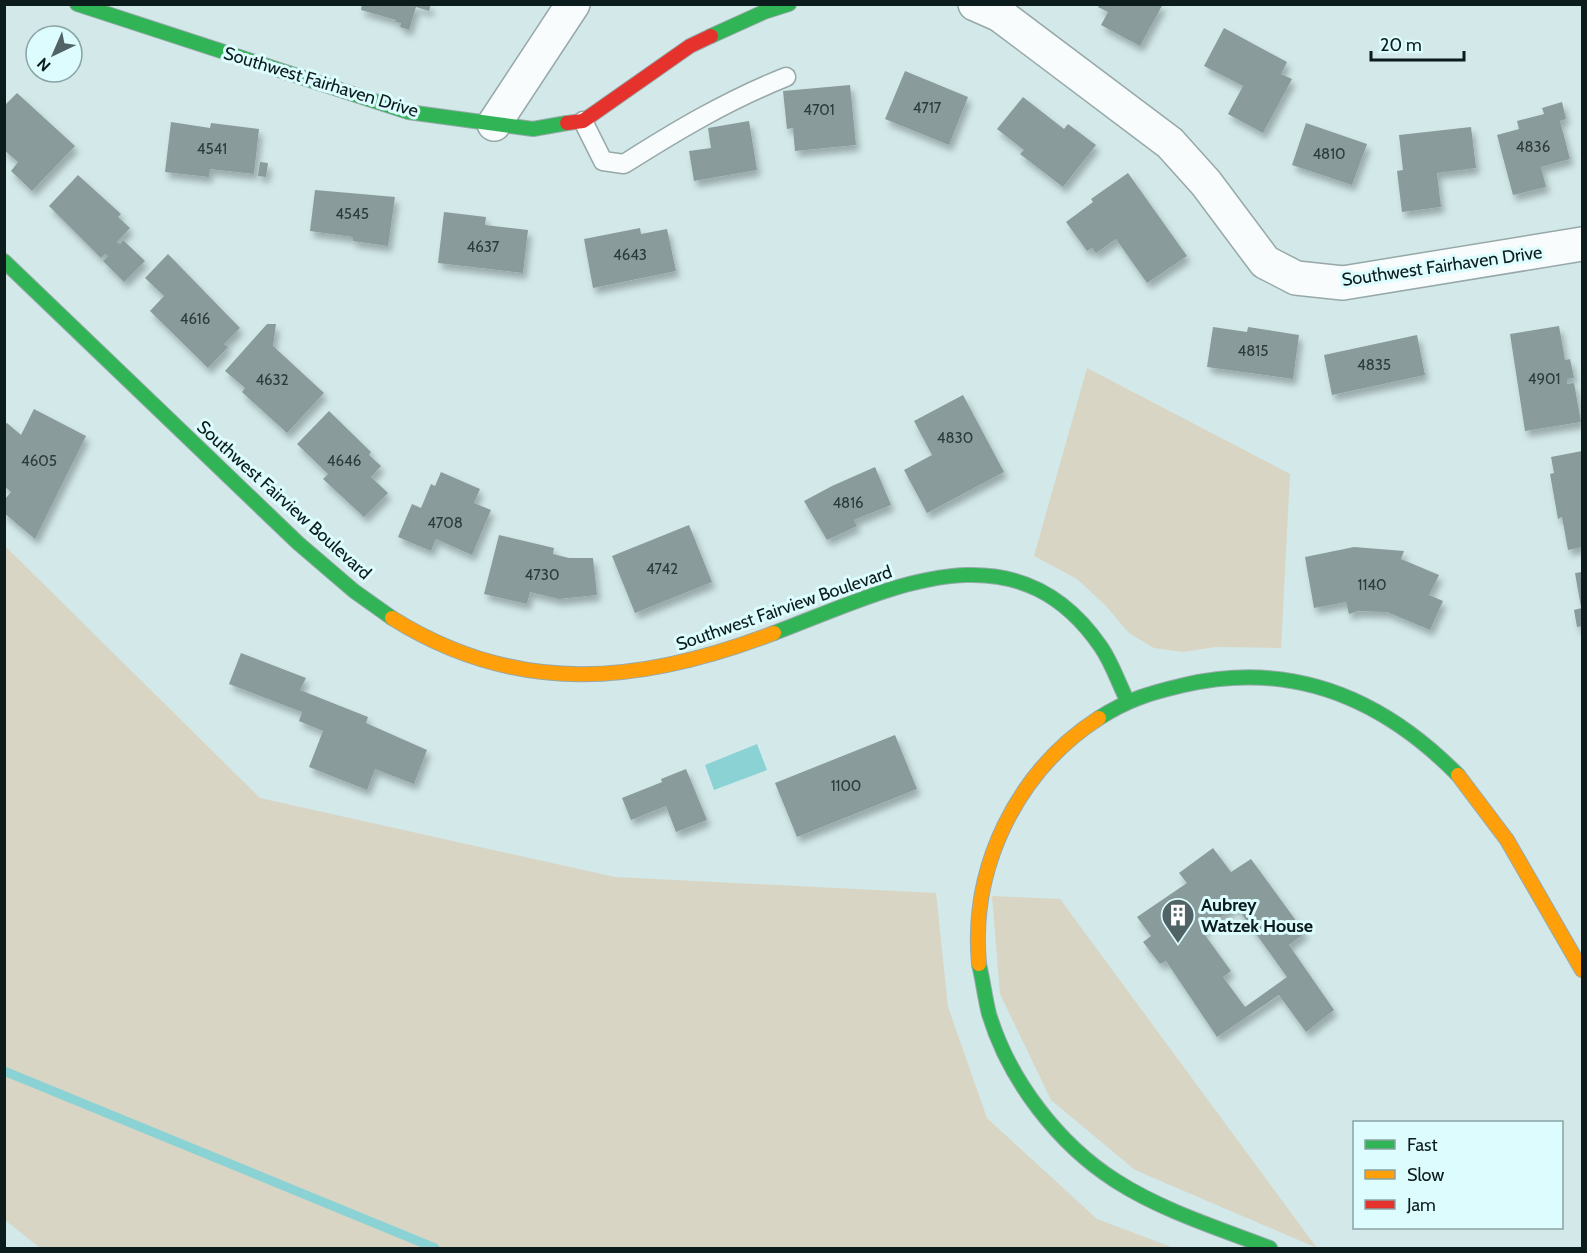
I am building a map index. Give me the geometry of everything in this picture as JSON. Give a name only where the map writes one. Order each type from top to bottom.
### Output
[{"type":"street","name":"Southwest Fairhaven Drive","points":[[77,4],[408,112],[533,129],[583,121],[690,46],[764,12],[789,4]]},
{"type":"street","points":[[494,124],[573,4]]},
{"type":"street","name":"Southwest Fairhaven Drive","points":[[975,4],[1000,15],[1170,143],[1206,183],[1265,262],[1296,278],[1343,283],[1582,244]]},
{"type":"street","name":"Southwest Fairview Boulevard","points":[[4,261],[324,564],[389,616],[450,650],[526,670],[581,674],[628,673],[704,657],[928,578],[987,574],[1007,577],[1028,585],[1051,599],[1089,632],[1101,647],[1127,700]]},
{"type":"street","points":[[1270,1248],[1126,1188],[1097,1169],[1066,1142],[1029,1096],[998,1041],[980,983],[976,923],[980,899],[994,844],[1026,787],[1050,757],[1074,736],[1127,700],[1194,682],[1255,677],[1293,679],[1317,684],[1361,701],[1418,738],[1468,787],[1505,838],[1582,970]]},
{"type":"lane","points":[[583,121],[603,161],[624,164],[679,129],[736,98],[786,77]]},
{"type":"shaded area","points":[[1087,368],[1290,474],[1281,648],[1215,647],[1183,652],[1154,648],[1129,633],[1105,605],[1077,579],[1034,556]]},
{"type":"shaded area","points":[[4,545],[260,798],[615,877],[936,893],[948,1007],[987,1118],[1097,1219],[1174,1248],[40,1248],[5,1220]]},
{"type":"shaded area","points":[[992,896],[1060,899],[1317,1248],[1135,1170],[1051,1100],[1000,994]]},
{"type":"water","points":[[757,744],[767,770],[714,790],[705,765]]},
{"type":"building","points":[[362,4],[431,4],[429,11],[416,7],[409,30],[400,27],[401,23],[395,22],[396,20],[361,10]]},
{"type":"building","points":[[1099,4],[1163,4],[1140,46],[1101,25],[1108,12],[1098,7]]},
{"type":"building","points":[[1224,28],[1287,62],[1281,74],[1292,79],[1263,133],[1228,114],[1243,86],[1204,66]]},
{"type":"building","points":[[905,71],[968,97],[949,145],[885,119]]},
{"type":"building","points":[[850,85],[856,145],[795,151],[793,128],[787,129],[783,91]]},
{"type":"building","points":[[17,93],[75,146],[32,191],[11,171],[18,162],[4,150],[4,106]]},
{"type":"building","points":[[1023,97],[1064,129],[1068,124],[1096,145],[1063,187],[1020,154],[1024,150],[997,129]]},
{"type":"building","points":[[1562,102],[1566,119],[1560,121],[1570,159],[1541,167],[1546,187],[1513,195],[1497,135],[1519,129],[1517,121],[1544,114],[1542,108]]},
{"type":"building","points":[[749,121],[757,170],[694,181],[689,151],[711,148],[708,128]]},
{"type":"building","points":[[171,122],[210,128],[211,123],[259,129],[254,174],[210,169],[209,177],[165,172]]},
{"type":"building","points":[[1306,123],[1367,144],[1352,185],[1292,165]]},
{"type":"building","points":[[1471,127],[1476,168],[1437,173],[1441,207],[1402,212],[1397,171],[1403,170],[1399,135]]},
{"type":"building","points":[[260,162],[268,163],[266,177],[258,176]]},
{"type":"building","points":[[1128,173],[1187,256],[1147,283],[1116,239],[1096,253],[1092,248],[1087,251],[1066,222],[1093,202],[1091,199]]},
{"type":"building","points":[[78,175],[121,214],[118,217],[130,228],[117,242],[120,244],[123,240],[145,261],[124,282],[103,261],[108,256],[105,254],[101,258],[49,206]]},
{"type":"building","points":[[315,190],[395,197],[388,246],[353,241],[353,237],[310,231]]},
{"type":"building","points":[[444,212],[486,217],[485,225],[528,230],[523,273],[438,263]]},
{"type":"building","points":[[640,228],[641,234],[667,229],[676,271],[593,288],[584,239]]},
{"type":"building","points":[[168,254],[240,328],[224,344],[228,347],[208,368],[150,311],[164,296],[145,278]]},
{"type":"building","points":[[267,324],[276,324],[273,346],[324,393],[287,433],[242,392],[245,388],[225,371]]},
{"type":"building","points":[[1559,326],[1565,360],[1570,359],[1574,378],[1567,379],[1567,384],[1574,383],[1581,422],[1525,431],[1510,334]]},
{"type":"building","points":[[1213,327],[1247,332],[1248,327],[1299,335],[1293,379],[1207,367]]},
{"type":"building","points":[[1417,335],[1425,375],[1332,395],[1324,355]]},
{"type":"building","points":[[963,395],[1004,472],[927,513],[904,470],[932,455],[914,421]]},
{"type":"building","points":[[34,409],[86,436],[35,539],[4,513],[4,500],[11,492],[4,486],[4,425],[7,423],[21,435]]},
{"type":"building","points":[[329,411],[371,452],[369,455],[381,466],[371,477],[388,493],[364,517],[323,479],[328,474],[297,444]]},
{"type":"building","points":[[1582,451],[1582,547],[1568,550],[1562,517],[1558,519],[1550,474],[1554,473],[1551,457]]},
{"type":"building","points":[[875,467],[891,505],[854,520],[857,526],[827,540],[804,501]]},
{"type":"building","points":[[441,472],[480,489],[474,503],[491,510],[472,555],[436,539],[431,551],[398,537],[412,504],[421,508],[431,484],[435,486]]},
{"type":"building","points":[[689,525],[712,582],[635,613],[612,556]]},
{"type":"building","points":[[499,535],[554,548],[553,554],[569,558],[593,558],[597,595],[559,599],[530,592],[527,604],[484,594]]},
{"type":"building","points":[[1354,547],[1404,551],[1401,559],[1439,575],[1429,595],[1443,601],[1430,630],[1387,612],[1358,611],[1349,614],[1346,602],[1314,608],[1305,557]]},
{"type":"building","points":[[1582,572],[1582,607],[1581,607],[1575,573]]},
{"type":"building","points":[[1582,608],[1582,626],[1577,627],[1574,610]]},
{"type":"building","points":[[241,653],[306,678],[300,690],[368,717],[366,723],[427,750],[414,784],[375,769],[367,790],[309,767],[323,731],[299,721],[302,712],[229,684]]},
{"type":"building","points":[[895,735],[917,789],[797,837],[775,783]]},
{"type":"building","points":[[686,769],[707,820],[676,832],[666,806],[631,820],[622,798],[662,782],[661,779]]},
{"type":"building","name":"Aubrey Watzek House","points":[[1213,848],[1231,872],[1251,859],[1305,933],[1289,945],[1334,1010],[1306,1032],[1279,995],[1217,1037],[1166,961],[1160,964],[1143,942],[1151,936],[1137,917],[1187,883],[1179,873]],"holes":[[[1236,906],[1287,977],[1245,1007],[1223,977],[1231,971],[1202,931]]]},
{"type":"waterway","points":[[4,1071],[435,1248]]},
{"type":"traffic: fast","points":[[77,4],[408,112],[533,129],[567,123]]},
{"type":"traffic: fast","points":[[711,36],[764,12],[789,4]]},
{"type":"traffic: fast","points":[[4,261],[298,543],[354,591],[392,618]]},
{"type":"traffic: fast","points":[[774,633],[904,585],[947,577],[989,576],[1029,585],[1067,608],[1101,647],[1127,700]]},
{"type":"traffic: fast","points":[[1099,718],[1140,697],[1184,685],[1224,679],[1262,678],[1298,682],[1333,692],[1366,706],[1398,725],[1429,748],[1458,775]]},
{"type":"traffic: fast","points":[[979,964],[989,1014],[1009,1063],[1038,1108],[1074,1149],[1134,1192],[1191,1218],[1270,1248]]},
{"type":"traffic: slow","points":[[392,618],[439,643],[486,661],[533,671],[580,674],[628,671],[676,663],[725,650],[774,633]]},
{"type":"traffic: slow","points":[[979,964],[978,928],[982,892],[991,858],[1005,824],[1044,765],[1070,740],[1099,718]]},
{"type":"traffic: slow","points":[[1458,775],[1507,840],[1582,970]]},
{"type":"traffic: jam","points":[[567,123],[583,121],[690,46],[711,36]]},
{"type":"place","name":"Aubrey Watzek House","points":[[1178,944]]}]
